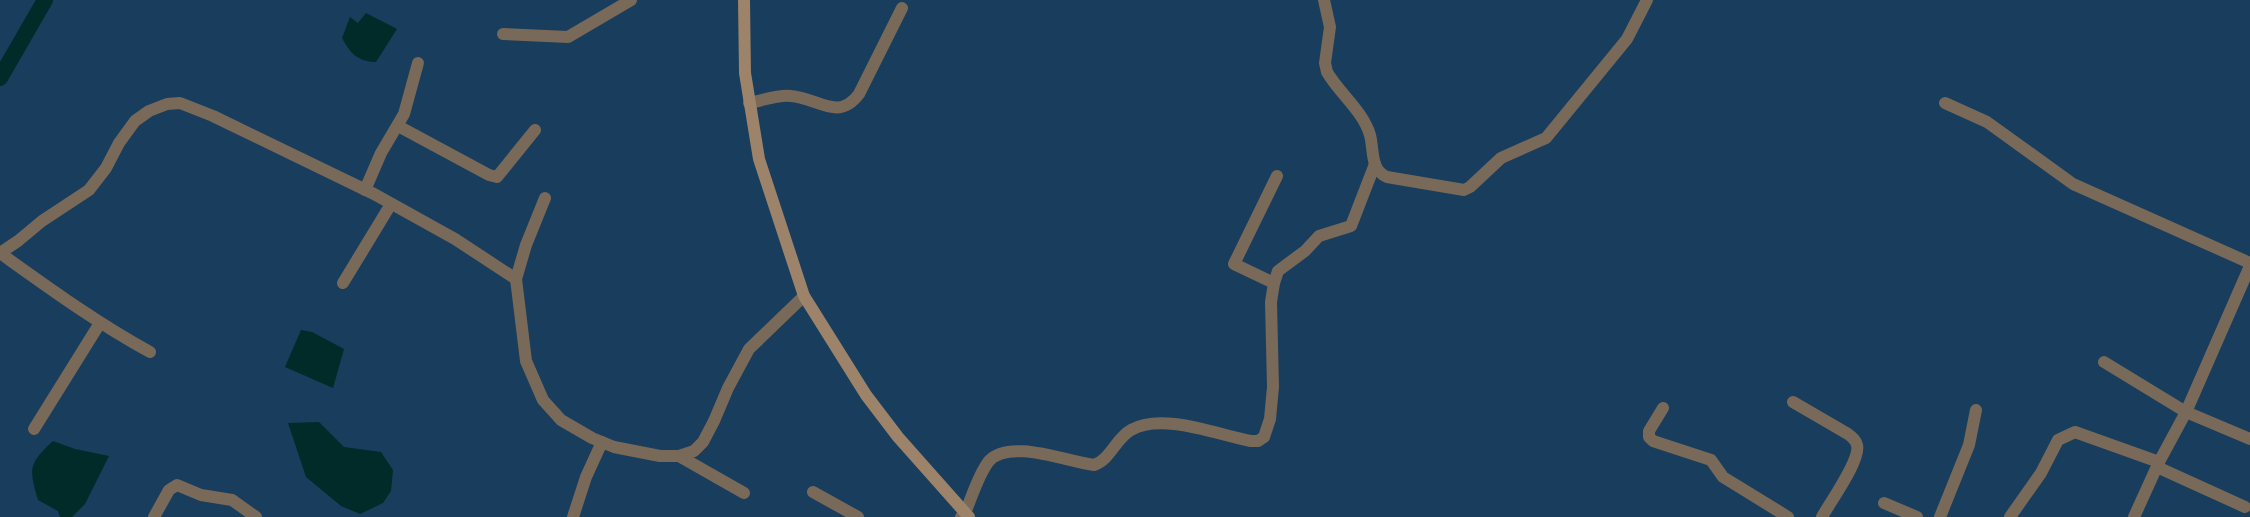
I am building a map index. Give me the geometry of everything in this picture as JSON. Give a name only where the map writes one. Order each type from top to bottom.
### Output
[{"type":"street","points":[[502,34],[568,37],[631,0]]},
{"type":"street","points":[[744,0],[746,73],[759,159],[804,296],[866,395],[898,437],[965,516],[987,464],[995,455],[1005,452],[1034,453],[1094,465],[1104,459],[1124,434],[1132,429],[1156,423],[1181,425],[1251,441],[1258,441],[1264,437],[1270,419],[1273,387],[1271,319],[1274,283],[1278,271],[1305,251],[1319,236],[1351,225],[1375,164]]},
{"type":"street","points":[[1324,0],[1329,27],[1325,63],[1327,72],[1364,122],[1370,134],[1375,164],[1381,174],[1457,190],[1470,187],[1501,159],[1546,138],[1627,39],[1647,0]]},
{"type":"street","points":[[749,104],[788,95],[833,108],[844,108],[852,103],[859,94],[902,8]]},
{"type":"street","points":[[364,190],[381,153],[398,126],[410,97],[418,63]]},
{"type":"street","points":[[150,352],[69,303],[0,253],[42,221],[89,190],[106,168],[119,143],[135,121],[149,111],[167,104],[180,103],[195,108],[364,190],[455,239],[516,279]]},
{"type":"street","points":[[1946,103],[1987,122],[2073,184],[2250,265],[2186,412],[2158,464],[2134,517]]},
{"type":"street","points":[[398,126],[489,175],[497,177],[535,130]]},
{"type":"street","points":[[1274,283],[1234,264],[1277,176]]},
{"type":"street","points":[[545,198],[526,245],[516,279],[526,361],[543,400],[561,420],[602,442],[660,456],[678,456],[694,451],[703,442],[714,422],[728,388],[749,350],[804,296]]},
{"type":"street","points":[[343,283],[391,204]]},
{"type":"street","points":[[34,429],[100,323]]},
{"type":"street","points":[[2104,362],[2186,412],[2250,439]]},
{"type":"street","points":[[1793,402],[1848,434],[1857,446],[1855,460],[1822,517]]},
{"type":"street","points":[[1663,408],[1649,431],[1648,436],[1653,441],[1711,460],[1723,477],[1788,517]]},
{"type":"street","points":[[1940,517],[1969,445],[1976,410]]},
{"type":"street","points":[[2010,517],[2041,473],[2058,440],[2075,432],[2158,464],[2245,507]]},
{"type":"street","points":[[573,517],[602,442]]},
{"type":"street","points":[[678,456],[744,493]]},
{"type":"street","points":[[154,517],[169,490],[177,485],[201,495],[232,500],[256,517]]},
{"type":"street","points":[[813,492],[858,517]]},
{"type":"street","points":[[1884,503],[1917,517]]},
{"type":"shaded area","points":[[366,13],[397,29],[376,62],[355,56],[342,38],[350,17],[358,23]]},
{"type":"shaded area","points":[[301,330],[312,332],[344,349],[333,388],[285,367]]},
{"type":"shaded area","points":[[319,422],[344,447],[381,452],[393,470],[391,491],[383,503],[360,514],[341,506],[306,477],[288,423]]},
{"type":"shaded area","points":[[53,441],[75,449],[109,456],[85,504],[72,517],[60,517],[58,511],[38,500],[35,490],[33,467],[39,456]]},
{"type":"waterway","points":[[0,78],[45,0]]}]
